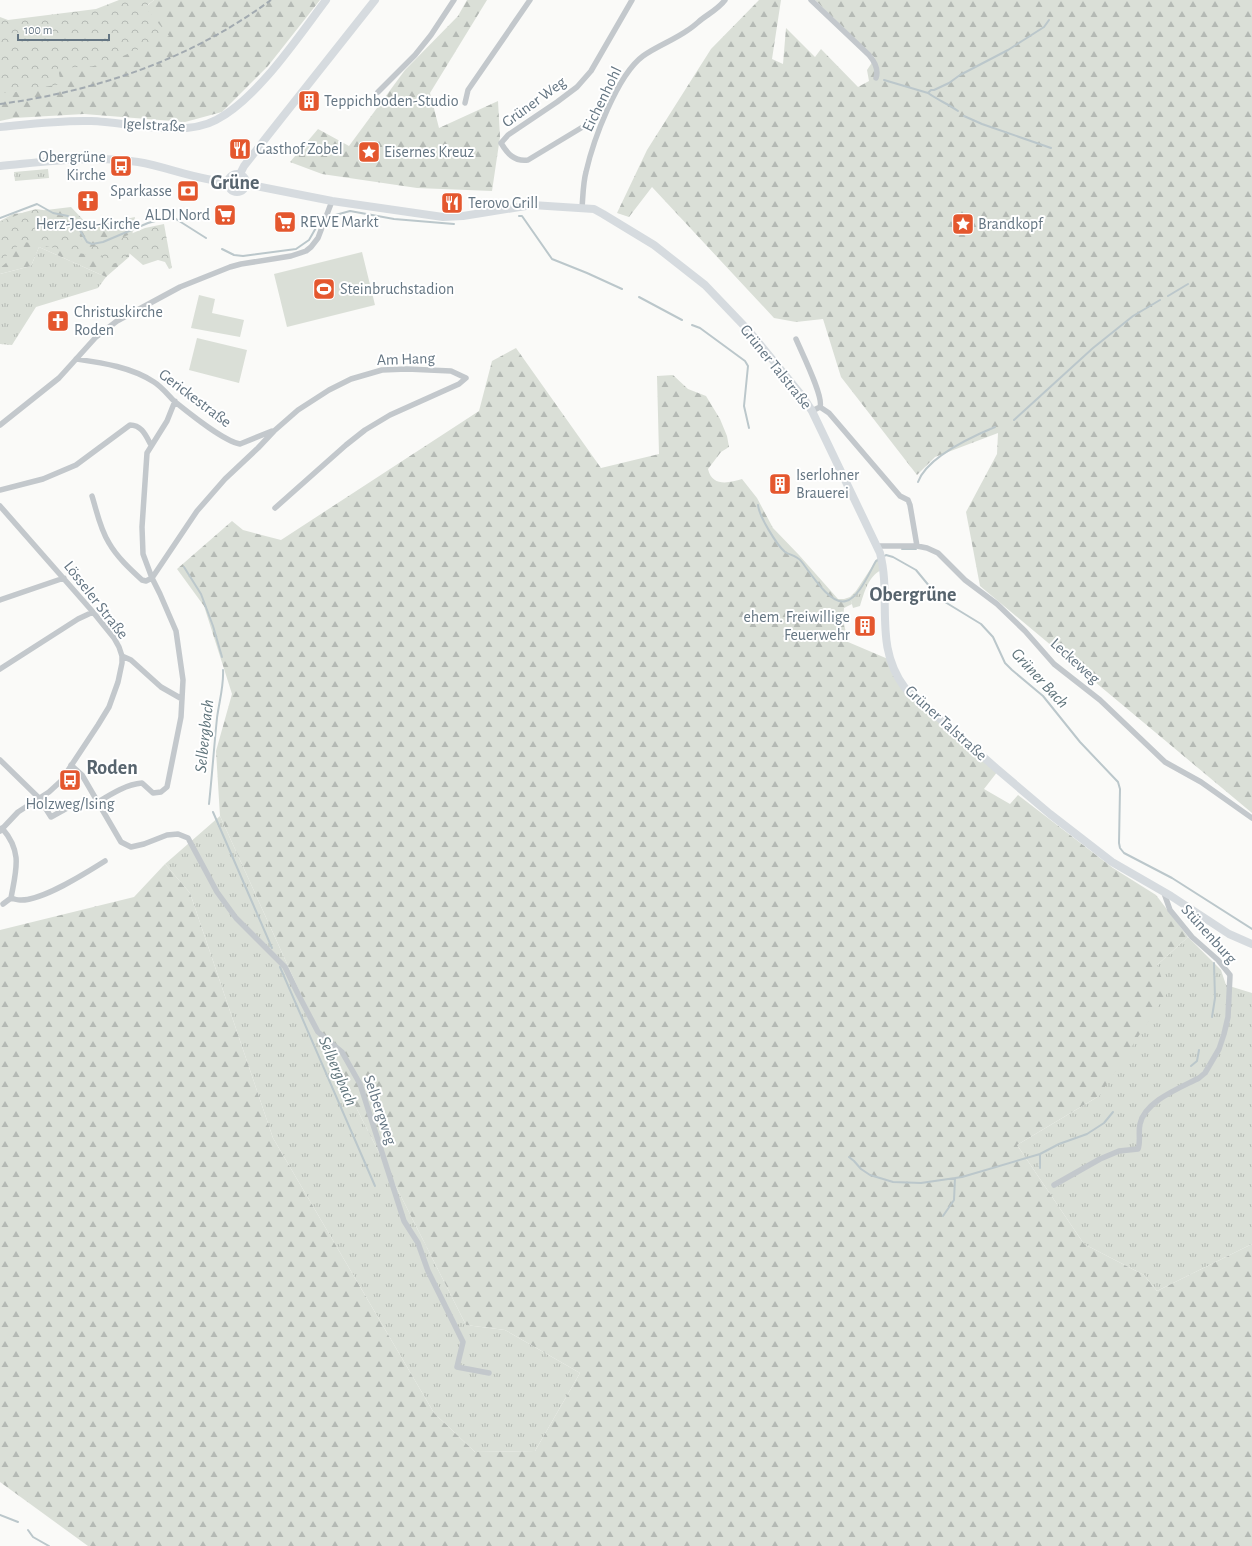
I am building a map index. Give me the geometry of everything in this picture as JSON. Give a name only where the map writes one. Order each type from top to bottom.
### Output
[{"type":"main road","name":"Igelstraße","points":[[0,127],[66,121],[91,121],[176,128],[202,126],[216,121],[230,112],[247,97],[274,67],[326,0]]},
{"type":"main road","points":[[240,174],[244,166],[375,0]]},
{"type":"main road","points":[[0,166],[75,160],[114,160],[154,165],[203,179],[228,182]]},
{"type":"main road","points":[[240,174],[244,178],[246,184],[244,190],[235,192],[228,187],[228,182],[232,175],[240,174]]},
{"type":"main road","name":"Grüner Talstraße","points":[[246,184],[332,201],[443,217],[470,215],[532,205],[594,209],[643,238],[680,264],[705,285],[749,331],[803,397],[812,411],[878,549],[882,562],[887,651],[894,671],[905,688],[996,769],[1050,814],[1112,862],[1229,934],[1252,944]]},
{"type":"street","points":[[378,92],[415,54],[431,35],[454,0]]},
{"type":"street","points":[[465,103],[468,90],[530,0]]},
{"type":"street","name":"Grüner Weg","points":[[580,128],[528,160],[517,159],[511,156],[501,143],[508,135],[577,87],[590,71],[632,0]]},
{"type":"street","name":"Eichenhohl","points":[[582,208],[585,173],[593,147],[603,119],[617,91],[631,69],[643,56],[688,30],[720,7],[725,0]]},
{"type":"street","points":[[811,0],[869,55],[876,66],[876,78]]},
{"type":"street","points":[[0,425],[59,378],[105,329],[143,306],[180,287],[230,267],[291,256],[306,251],[315,243],[332,201]]},
{"type":"street","points":[[796,339],[817,389],[821,403],[820,407]]},
{"type":"street","name":"Gerickestraße","points":[[76,359],[112,364],[155,383],[175,401],[218,434],[236,443],[240,444],[274,431]]},
{"type":"street","name":"Am Hang","points":[[152,578],[197,511],[225,478],[298,410],[329,390],[351,379],[382,370],[407,369],[451,371],[466,378],[459,384],[390,415],[365,430],[325,463],[275,508]]},
{"type":"street","points":[[98,802],[114,793],[136,784],[142,783],[153,793],[160,792],[166,787],[181,717],[183,680],[176,631],[143,554],[142,527],[147,453],[167,420],[175,401]]},
{"type":"street","points":[[812,411],[820,407]]},
{"type":"street","points":[[820,407],[829,414],[900,496],[908,500],[917,546]]},
{"type":"street","points":[[0,490],[43,478],[76,465],[130,426],[135,425],[142,430],[151,445]]},
{"type":"street","points":[[92,496],[100,522],[109,543],[122,560],[142,580],[146,581],[152,578]]},
{"type":"street","name":"Lösseler Straße","points":[[0,506],[93,612],[114,638],[122,656],[120,672],[109,707],[71,765],[55,788],[18,812],[1,830]]},
{"type":"street","name":"Leckeweg","points":[[878,549],[917,546],[927,548],[938,553],[965,580],[997,604],[1025,631],[1054,664],[1100,700],[1165,762],[1201,782],[1252,818]]},
{"type":"street","points":[[0,600],[64,578]]},
{"type":"street","points":[[0,669],[78,619],[93,612]]},
{"type":"street","points":[[122,656],[131,660],[162,687],[182,699]]},
{"type":"street","points":[[0,760],[40,798],[51,817],[68,807]]},
{"type":"street","name":"Selbergweg","points":[[71,765],[82,775],[121,842],[131,847],[144,844],[167,835],[178,834],[188,838],[217,892],[236,918],[285,966],[318,1032],[342,1052],[360,1084],[404,1221],[418,1243],[428,1271],[463,1342],[457,1367],[489,1373]]},
{"type":"street","points":[[1,830],[13,845],[18,861],[12,898],[2,904]]},
{"type":"street","points":[[12,898],[20,901],[39,896],[72,881],[105,861]]},
{"type":"street","name":"Stünenburg","points":[[1054,1185],[1100,1159],[1119,1151],[1138,1149],[1140,1143],[1140,1124],[1150,1106],[1199,1078],[1205,1072],[1219,1049],[1228,1017],[1230,975],[1218,960],[1192,937],[1170,910],[1164,893]]},
{"type":"green space","points":[[119,0],[154,0],[145,7],[169,36],[100,66],[58,68],[61,84],[10,93],[0,93],[0,17],[8,20],[96,9]]},
{"type":"green space","points":[[154,0],[320,0],[268,66],[222,112],[185,122],[84,114],[14,118],[0,121],[0,26],[5,28],[98,21],[148,5]]},
{"type":"green space","points":[[467,0],[487,0],[430,93],[439,128],[498,101],[500,137],[492,191],[417,188],[322,174],[290,162],[318,129],[349,146],[405,70],[458,16]]},
{"type":"green space","points":[[759,0],[781,0],[772,59],[783,64],[786,28],[815,57],[821,49],[858,87],[869,81],[867,70],[875,58],[815,0],[1252,0],[1252,813],[980,586],[966,512],[997,454],[998,433],[935,457],[917,475],[841,377],[823,319],[796,322],[774,318],[652,187],[629,217],[617,213],[647,150],[711,49]]},
{"type":"green space","points":[[48,169],[49,178],[15,181],[14,172]]},
{"type":"green space","points":[[71,207],[90,227],[135,217],[129,257],[106,277],[39,247],[31,266],[0,274],[0,221],[13,214]]},
{"type":"green space","points":[[36,209],[43,210],[53,218],[70,221],[76,228],[83,243],[89,247],[104,245],[145,228],[164,224],[172,268],[169,269],[165,262],[158,260],[143,265],[129,253],[126,257],[119,261],[99,267],[102,255],[93,257],[25,242],[7,252],[6,263],[0,268],[0,222]]},
{"type":"green space","points":[[39,247],[106,277],[98,288],[36,307],[12,345],[0,344],[0,274],[31,266]]},
{"type":"green space","name":"Steinbruchstadion","points":[[362,252],[375,305],[287,327],[274,274]]},
{"type":"green space","points":[[199,295],[215,299],[212,313],[244,320],[240,337],[191,328]]},
{"type":"green space","points":[[197,338],[247,350],[239,383],[189,370]]},
{"type":"green space","points":[[516,348],[601,468],[659,454],[657,376],[673,375],[688,389],[706,396],[720,419],[727,436],[729,447],[721,452],[708,469],[710,475],[713,479],[722,482],[732,482],[742,479],[757,498],[773,528],[838,599],[850,597],[852,604],[844,608],[843,619],[848,642],[888,659],[895,676],[998,771],[984,789],[1010,804],[1018,795],[1113,868],[1156,895],[1188,937],[1157,965],[1167,993],[1099,1096],[1017,1145],[1084,1244],[1144,1275],[1157,1291],[1252,1244],[1252,1546],[88,1546],[0,1482],[0,930],[134,897],[165,864],[190,893],[273,1138],[434,1413],[475,1452],[535,1451],[580,1373],[505,1330],[466,1325],[318,1032],[220,816],[216,751],[232,694],[204,606],[177,569],[232,521],[243,530],[281,540],[479,411],[492,361]]},
{"type":"green space","points":[[879,556],[881,570],[870,581],[860,606],[853,608],[850,597],[856,591]]},
{"type":"green space","points":[[220,816],[318,1032],[466,1325],[505,1330],[580,1373],[535,1451],[475,1452],[434,1413],[273,1138],[190,893],[165,864]]},
{"type":"green space","points":[[1188,937],[1221,970],[1226,985],[1252,993],[1252,1244],[1157,1291],[1144,1275],[1084,1244],[1017,1145],[1099,1096],[1157,965]]},
{"type":"waterway","points":[[884,80],[928,93],[931,90],[949,83],[960,75],[1008,50],[1044,27],[1049,20]]},
{"type":"waterway","points":[[928,93],[958,111]]},
{"type":"waterway","points":[[964,116],[982,124],[1051,148]]},
{"type":"waterway","name":"Grüner Bach","points":[[0,218],[37,204],[53,213],[68,216],[75,222],[87,242],[92,244],[103,242],[148,223],[170,217],[176,219],[206,238]]},
{"type":"waterway","name":"Grüner Bach","points":[[222,249],[234,255],[243,256],[296,249],[309,240],[321,219],[350,211],[394,219],[454,224]]},
{"type":"waterway","name":"Grüner Bach","points":[[519,216],[522,216],[552,259],[622,289]]},
{"type":"waterway","points":[[1168,296],[1188,284]]},
{"type":"waterway","name":"Grüner Bach","points":[[639,297],[682,320]]},
{"type":"waterway","points":[[1014,420],[1093,348],[1133,316],[1160,300]]},
{"type":"waterway","name":"Grüner Bach","points":[[692,325],[700,328],[745,361],[748,366],[744,406],[749,428]]},
{"type":"waterway","points":[[918,482],[930,464],[940,456],[962,442],[995,427]]},
{"type":"waterway","name":"Grüner Bach","points":[[758,505],[765,523],[781,548],[785,552],[799,559],[821,587],[833,598],[840,601],[851,599],[860,590],[876,561],[880,559]]},
{"type":"waterway","points":[[902,549],[916,549]]},
{"type":"waterway","name":"Grüner Bach","points":[[883,557],[886,555],[893,557],[916,570],[935,593],[945,602],[981,624],[993,637],[1005,663],[1043,696],[1080,742],[1118,782],[1120,789],[1119,843],[1120,848],[1124,853],[1172,878],[1252,929]]},
{"type":"waterway","name":"Selbergbach","points":[[184,567],[201,594],[213,626],[222,657]]},
{"type":"waterway","name":"Selbergbach","points":[[209,804],[217,718],[223,682],[223,670]]},
{"type":"waterway","name":"Selbergbach","points":[[213,812],[272,948]]},
{"type":"waterway","points":[[1212,1017],[1215,998],[1214,963]]},
{"type":"waterway","name":"Selbergbach","points":[[280,967],[375,1186]]},
{"type":"waterway","points":[[1191,1066],[1197,1061],[1199,1050]]},
{"type":"waterway","points":[[849,1157],[861,1169],[870,1175],[893,1182],[921,1183],[962,1177],[1040,1154],[1059,1144],[1087,1134],[1104,1123],[1113,1112]]},
{"type":"waterway","points":[[1040,1154],[1040,1168]]},
{"type":"waterway","points":[[943,1216],[954,1200],[955,1178]]},
{"type":"waterway","points":[[0,1515],[18,1522]]},
{"type":"waterway","points":[[28,1530],[33,1537],[49,1546]]},
{"type":"railway","points":[[0,104],[72,91],[142,69],[209,39],[240,21],[271,0]]},
{"type":"place","name":"Teppichboden-Studio","points":[[309,101]]},
{"type":"place","name":"Gasthof Zobel","points":[[240,149]]},
{"type":"place","name":"Eisernes Kreuz","points":[[369,152]]},
{"type":"place","name":"Obergrüne Kirche","points":[[121,166]]},
{"type":"place","name":"Sparkasse","points":[[188,191]]},
{"type":"place","name":"Herz-Jesu-Kirche","points":[[88,201]]},
{"type":"place","name":"Terovo Grill","points":[[452,203]]},
{"type":"place","name":"ALDI Nord","points":[[225,215]]},
{"type":"place","name":"REWE Markt","points":[[285,222]]},
{"type":"place","name":"Brandkopf","points":[[963,224]]},
{"type":"place","name":"Steinbruchstadion","points":[[324,289]]},
{"type":"place","name":"Christuskirche Roden","points":[[58,321]]},
{"type":"place","name":"Iserlohner Brauerei","points":[[780,484]]},
{"type":"place","name":"ehem. Freiwillige Feuerwehr","points":[[865,626]]},
{"type":"place","name":"Holzweg/Ising","points":[[70,780]]},
{"type":"district","name":"Grüne","points":[[235,183]]},
{"type":"district","name":"Obergrüne","points":[[913,595]]},
{"type":"district","name":"Roden","points":[[112,768]]}]
